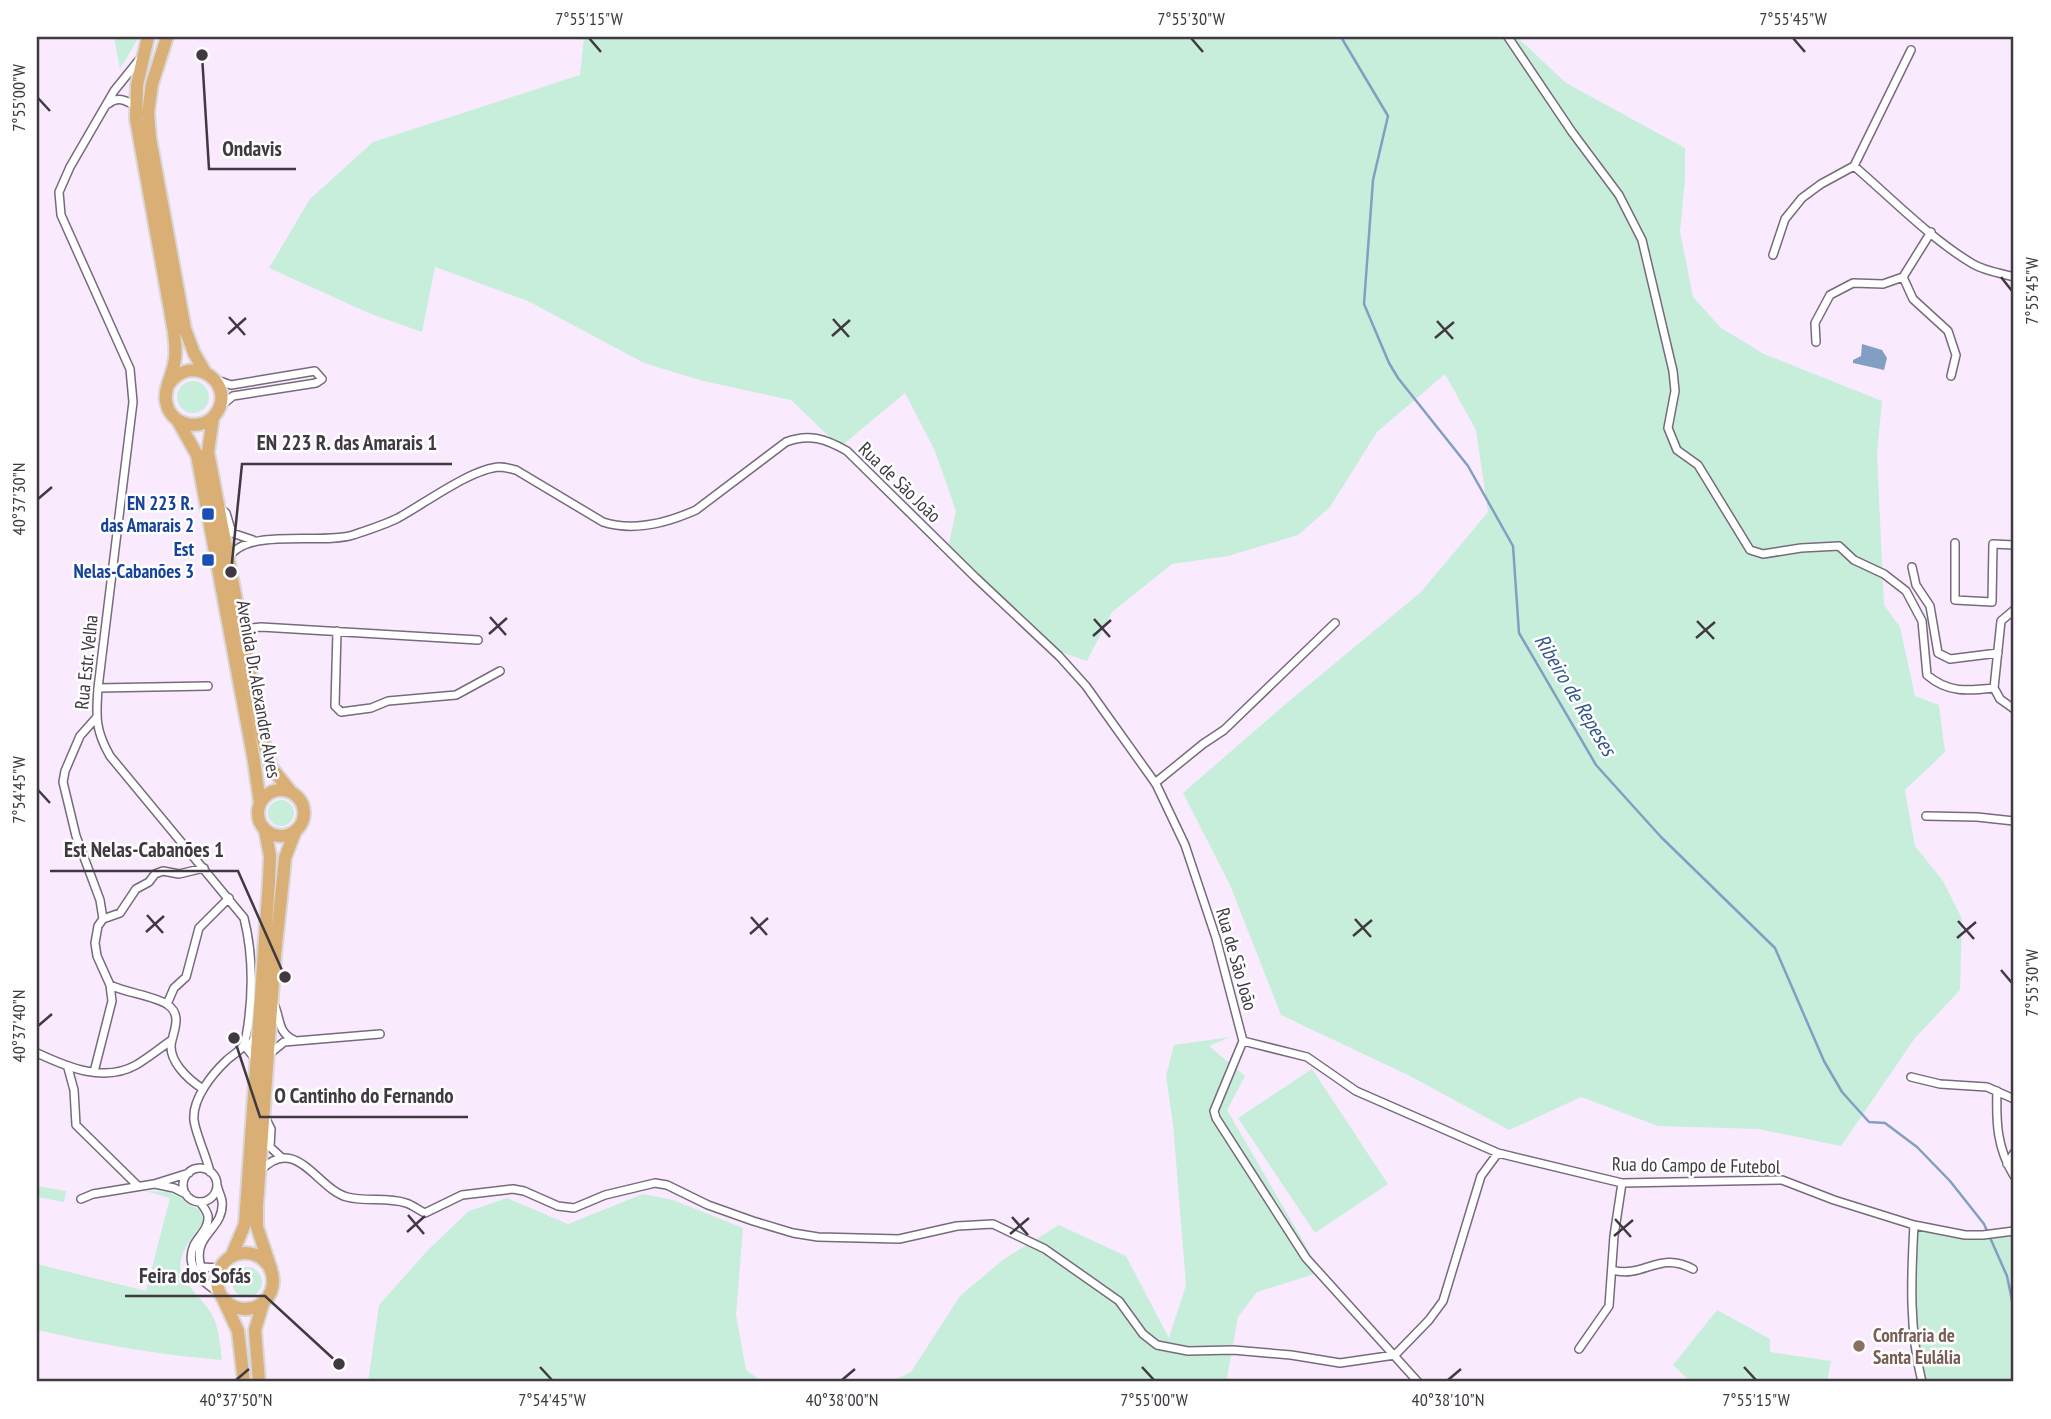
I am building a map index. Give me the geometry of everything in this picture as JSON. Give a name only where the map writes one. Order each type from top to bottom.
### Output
[{"type":"main road","points":[[148,37],[142,57],[136,106],[137,132],[176,351],[165,400],[167,408],[178,421],[196,425],[216,413],[220,392],[194,353],[186,329],[150,138],[148,113],[152,84],[167,37]]},
{"type":"main road","points":[[169,384],[174,377],[189,370],[209,375]]},
{"type":"main road","name":"Avenida Dr. Alexandre Alves","points":[[216,413],[208,452],[267,759],[291,792]]},
{"type":"main road","name":"Avenida Dr. Alexandre Alves","points":[[178,421],[197,455],[260,803]]},
{"type":"main road","points":[[244,1382],[238,1331],[217,1285],[220,1268],[230,1257],[245,1224],[262,1058],[272,999],[285,858],[295,832],[300,827],[304,811],[302,803],[291,792],[284,790],[270,793],[260,803],[258,818],[265,830],[270,856],[258,1034],[262,1058],[264,1112],[257,1227],[271,1269],[273,1287],[263,1304],[255,1330],[258,1382]]},
{"type":"main road","points":[[265,830],[270,834],[283,836],[295,832]]},
{"type":"main road","points":[[230,1257],[239,1254],[258,1256],[271,1269]]},
{"type":"main road","points":[[222,1297],[239,1309],[247,1310],[263,1304]]},
{"type":"street","points":[[1508,37],[1572,132],[1619,194],[1642,240],[1673,371],[1675,391],[1668,428],[1678,450],[1698,465],[1749,550],[1763,554],[1839,546],[1854,560],[1884,574],[1906,591],[1922,621],[1927,675],[1939,685],[1967,691],[1994,688]]},
{"type":"street","points":[[1773,255],[1785,219],[1802,198],[1854,166],[1911,50]]},
{"type":"street","name":"Rua Estr. Velha","points":[[142,57],[103,109],[70,167],[60,192],[61,215],[130,369],[133,402],[96,717],[100,740],[110,756],[244,918],[250,943],[252,998],[244,1045]]},
{"type":"street","points":[[103,109],[114,99],[121,99],[136,106]]},
{"type":"street","points":[[1854,166],[1971,263],[1985,270],[2014,277]]},
{"type":"street","points":[[1816,342],[1815,323],[1830,295],[1853,283],[1882,284],[1903,276],[1931,232]]},
{"type":"street","points":[[1903,276],[1913,299],[1948,331],[1956,355],[1951,376]]},
{"type":"street","points":[[209,375],[231,385],[315,372],[322,379],[316,383],[233,396],[216,413]]},
{"type":"street","name":"Rua de São João","points":[[257,541],[347,537],[396,519],[481,471],[500,467],[516,470],[603,522],[619,527],[636,527],[680,517],[696,509],[786,442],[813,437],[848,451],[1059,656],[1086,686],[1154,783],[1185,845],[1216,937],[1243,1041],[1214,1111],[1216,1118],[1311,1263],[1418,1382]]},
{"type":"street","points":[[219,506],[226,513],[232,533],[257,541]]},
{"type":"street","points":[[229,559],[237,547],[257,541]]},
{"type":"street","points":[[1955,543],[1955,600],[1992,603],[1993,544],[2014,545]]},
{"type":"street","points":[[1912,566],[1916,585],[1930,606],[1938,653],[1950,659],[1998,653]]},
{"type":"street","points":[[2014,610],[2001,621],[1994,688],[2000,699],[2014,709]]},
{"type":"street","points":[[1154,783],[1224,730],[1335,623]]},
{"type":"street","points":[[242,629],[261,627],[478,640]]},
{"type":"street","points":[[337,631],[335,706],[341,712],[371,708],[388,701],[456,695],[500,671]]},
{"type":"street","points":[[98,688],[208,686]]},
{"type":"street","points":[[96,717],[80,736],[63,782],[76,836],[100,900],[103,919]]},
{"type":"street","points":[[1926,816],[2014,821]]},
{"type":"street","points":[[94,1072],[112,1001],[110,985],[97,956],[95,943],[98,926],[103,919],[120,913],[136,888],[149,882],[155,874],[163,870],[179,874],[204,868]]},
{"type":"street","points":[[167,1004],[174,988],[186,977],[200,928],[229,898]]},
{"type":"street","points":[[110,985],[167,1004],[175,1012],[177,1026],[172,1040],[174,1057],[187,1078],[203,1089]]},
{"type":"street","points":[[272,999],[280,1016],[282,1033],[294,1040]]},
{"type":"street","points":[[220,1268],[201,1267],[197,1254],[199,1246],[220,1217],[222,1203],[194,1122],[195,1109],[203,1089],[223,1063],[244,1045],[251,1043],[258,1034]]},
{"type":"street","points":[[244,1045],[262,1058],[284,1042],[380,1034]]},
{"type":"street","points":[[37,1053],[68,1068],[117,1072],[134,1066],[172,1040]]},
{"type":"street","name":"Rua de São João","points":[[1243,1041],[1307,1057],[1356,1091],[1497,1153]]},
{"type":"street","points":[[68,1068],[74,1090],[76,1125],[138,1186]]},
{"type":"street","points":[[1911,1077],[1940,1084],[1987,1087],[2014,1099]]},
{"type":"street","points":[[1997,1091],[1998,1138],[2014,1176]]},
{"type":"street","points":[[264,1112],[271,1129],[270,1147],[282,1158],[307,1166],[340,1195],[405,1202],[425,1213],[462,1195],[518,1189],[551,1204],[574,1208],[612,1193],[655,1183],[667,1185],[708,1205],[744,1218],[793,1233],[818,1237],[909,1239],[950,1227],[993,1224],[1045,1249],[1119,1301],[1143,1334],[1157,1345],[1188,1351],[1233,1350],[1291,1355],[1340,1363],[1395,1355],[1429,1320],[1443,1301],[1481,1176],[1497,1153]]},
{"type":"street","name":"Rua do Campo de Futebol","points":[[1497,1153],[1622,1183],[1782,1180],[1834,1200],[1914,1225],[1965,1235],[2014,1231]]},
{"type":"street","points":[[2007,1164],[2014,1153]]},
{"type":"street","points":[[259,1172],[271,1161],[282,1158]]},
{"type":"street","points":[[81,1199],[93,1194],[154,1184],[200,1169],[210,1172]]},
{"type":"street","points":[[186,1194],[184,1183],[189,1173]]},
{"type":"street","points":[[1579,1349],[1609,1306],[1614,1237],[1622,1183]]},
{"type":"street","points":[[154,1184],[174,1188],[186,1194],[200,1202],[208,1214],[207,1226],[194,1246],[192,1265],[205,1285],[222,1297]]},
{"type":"street","points":[[200,1202],[210,1199],[217,1185]]},
{"type":"street","points":[[1914,1225],[1911,1320],[1914,1351],[1922,1382]]},
{"type":"street","points":[[1612,1270],[1630,1273],[1662,1261],[1679,1263],[1693,1269]]},
{"type":"green space","points":[[114,37],[139,37],[120,69]]},
{"type":"green space","points":[[584,37],[1517,37],[1566,83],[1685,148],[1680,231],[1693,297],[1721,328],[1764,354],[1882,401],[1877,454],[1884,605],[1900,627],[1915,696],[1939,705],[1945,752],[1905,790],[1915,846],[1943,881],[1962,919],[1960,990],[1915,1038],[1841,1146],[1758,1129],[1658,1126],[1581,1097],[1509,1130],[1412,1077],[1281,1015],[1230,885],[1183,793],[1421,592],[1488,512],[1476,430],[1445,374],[1377,432],[1330,507],[1298,535],[1228,556],[1172,564],[1112,612],[1087,661],[1054,650],[947,552],[956,511],[935,451],[905,393],[840,447],[791,400],[703,381],[644,363],[528,301],[435,267],[422,332],[371,314],[269,268],[310,199],[373,142],[580,75]]},
{"type":"green space","points":[[193,381],[204,386],[209,397],[204,408],[193,413],[182,408],[177,397],[182,386]]},
{"type":"green space","points":[[281,800],[290,804],[294,813],[290,822],[281,826],[272,822],[268,813],[272,804]]},
{"type":"green space","points":[[1230,1037],[1209,1046],[1245,1076],[1227,1110],[1321,1272],[1257,1292],[1238,1317],[1227,1378],[1240,1382],[890,1382],[911,1372],[960,1296],[1004,1259],[1059,1225],[1126,1256],[1169,1338],[1186,1285],[1173,1124],[1166,1076],[1174,1045]]},
{"type":"green space","points":[[1312,1069],[1388,1184],[1315,1233],[1238,1118]]},
{"type":"green space","points":[[37,1186],[66,1191],[64,1202],[37,1197]]},
{"type":"green space","points":[[145,1191],[168,1192],[181,1197],[199,1210],[204,1221],[184,1250],[180,1267],[187,1283],[214,1318],[222,1360],[129,1348],[37,1330],[37,1264],[146,1291],[170,1198]]},
{"type":"green space","points":[[643,1194],[673,1200],[743,1228],[736,1315],[746,1370],[763,1382],[368,1382],[379,1305],[428,1250],[469,1211],[507,1198],[568,1224]]},
{"type":"green space","points":[[1914,1225],[1946,1232],[2014,1231],[2014,1382],[1922,1382],[1914,1351]]},
{"type":"green space","points":[[247,1267],[258,1271],[262,1282],[258,1293],[247,1297],[236,1293],[232,1282],[236,1271]]},
{"type":"green space","points":[[1717,1310],[1770,1339],[1770,1352],[1831,1361],[1827,1382],[1691,1382],[1673,1365]]},
{"type":"water","points":[[1862,344],[1882,350],[1887,358],[1884,370],[1853,363],[1853,360],[1861,356]]},
{"type":"waterway","name":"Ribeiro de Repeses","points":[[1341,37],[1388,116],[1373,180],[1364,304],[1398,378],[1468,466],[1513,546],[1519,633],[1596,765],[1661,837],[1775,948],[1824,1061],[1842,1092],[1869,1122],[1885,1123],[1917,1147],[1950,1181],[1984,1224],[2007,1276],[2014,1310]]},
{"type":"place","name":"Ondavis","points":[[202,55]]},
{"type":"place","name":"EN 223 R. das Amarais 2","points":[[208,514]]},
{"type":"place","name":"Est Nelas-Cabanões 3","points":[[208,560]]},
{"type":"place","name":"EN 223 R. das Amarais 1","points":[[231,572]]},
{"type":"place","name":"Est Nelas-Cabanões 1","points":[[285,977]]},
{"type":"place","name":"O Cantinho do Fernando","points":[[234,1038]]},
{"type":"place","name":"Confraria de Santa Eulália","points":[[1859,1346]]},
{"type":"place","name":"Feira dos Sofás","points":[[339,1364]]}]
